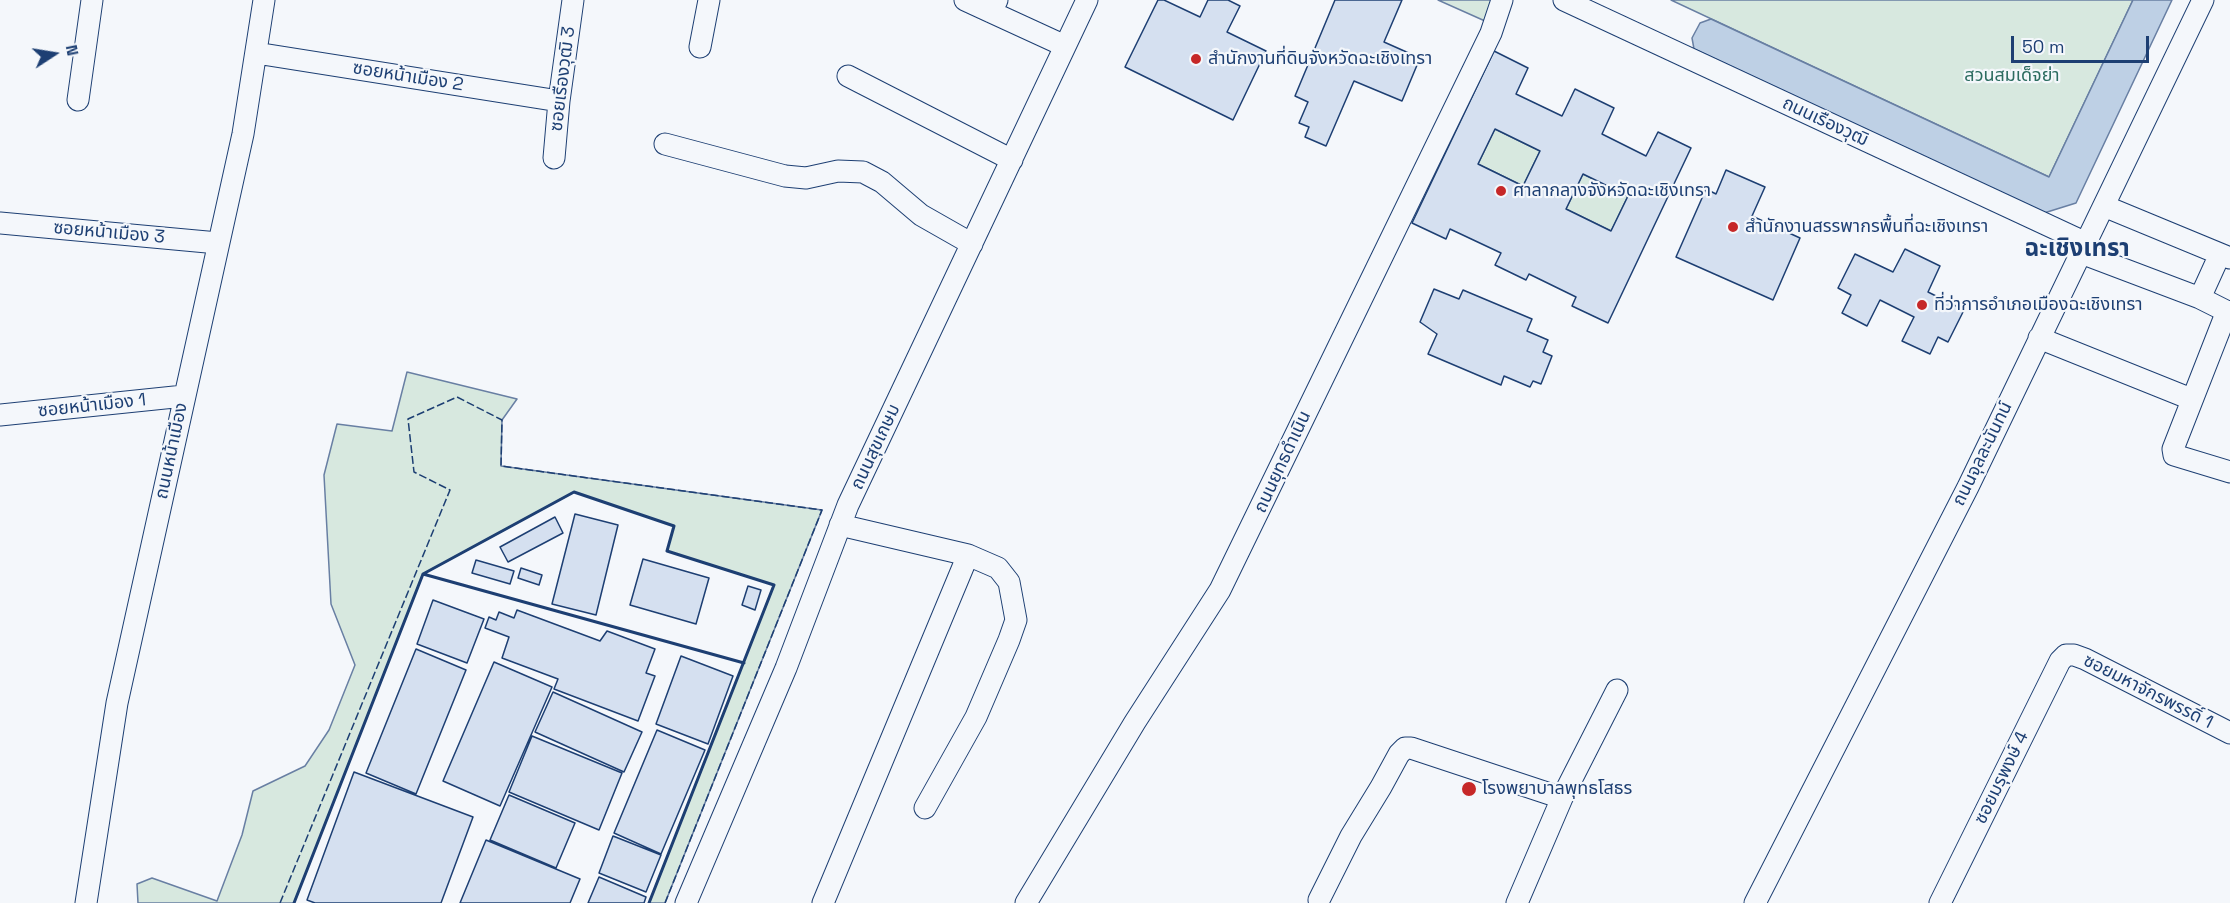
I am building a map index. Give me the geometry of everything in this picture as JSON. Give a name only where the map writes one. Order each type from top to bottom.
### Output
[{"type":"street","points":[[78,100],[92,0]]},
{"type":"street","name":"ถนนหน้าเมือง","points":[[86,903],[117,703],[243,134],[264,0]]},
{"type":"street","name":"ซอยเรืองวุฒิ 3","points":[[554,158],[559,101],[573,0]]},
{"type":"street","points":[[700,47],[708,0]]},
{"type":"street","points":[[965,0],[994,6],[1065,46]]},
{"type":"street","name":"ถนนสุขเกษม","points":[[686,903],[786,668],[848,505],[1088,0]]},
{"type":"street","name":"ถนนยุทธดำเนิน","points":[[1026,903],[1135,722],[1220,590],[1491,33],[1502,0]]},
{"type":"street","name":"ถนนเรืองวุฒิ","points":[[1564,0],[2083,248],[2229,312]]},
{"type":"street","name":"ถนนจุลละนันทน์","points":[[1755,903],[1968,487],[2203,0]]},
{"type":"street","name":"ซอยหน้าเมือง 2","points":[[256,53],[559,101]]},
{"type":"street","points":[[848,76],[1012,159]]},
{"type":"street","points":[[665,144],[785,176],[806,178],[838,171],[863,172],[882,182],[921,215],[972,244]]},
{"type":"street","points":[[2104,206],[2225,256],[2200,298]]},
{"type":"street","name":"ซอยหน้าเมือง 3","points":[[0,223],[218,243]]},
{"type":"street","points":[[2229,312],[2191,399],[2173,445],[2173,454],[2230,472]]},
{"type":"street","points":[[2039,338],[2191,399]]},
{"type":"street","name":"ซอยหน้าเมือง 1","points":[[0,415],[184,396]]},
{"type":"street","points":[[840,525],[968,555],[998,568],[1009,582],[1016,620],[1009,640],[976,717],[925,808]]},
{"type":"street","points":[[823,903],[968,555]]},
{"type":"street","name":"ซอยมหาจักรพรรดิ์ 1","points":[[2066,655],[2085,659],[2230,733]]},
{"type":"street","name":"ซอยมรุพงษ์ 4","points":[[1940,903],[2060,661],[2066,655]]},
{"type":"street","points":[[1517,903],[1562,798],[1617,690]]},
{"type":"street","points":[[1319,900],[1351,836],[1399,754],[1405,748],[1411,748],[1562,798]]},
{"type":"green space","points":[[1438,0],[1494,0],[1485,21]]},
{"type":"green space","name":"สวนสมเด็จย่า","points":[[1671,0],[2133,0],[2049,177]]},
{"type":"green space","points":[[1495,129],[1540,151],[1523,186],[1478,164]]},
{"type":"green space","points":[[1583,174],[1628,196],[1611,231],[1566,209]]},
{"type":"green space","points":[[407,372],[517,399],[502,420],[501,466],[822,510],[665,903],[649,903],[774,585],[667,551],[674,526],[574,492],[423,574],[294,903],[138,903],[137,884],[152,878],[217,901],[242,835],[253,791],[305,766],[329,730],[355,665],[331,604],[324,475],[337,424],[392,431]]},
{"type":"water","points":[[2133,0],[2172,0],[2076,203],[2044,213],[1694,49],[1692,38],[1700,23],[1711,19],[2049,177]]},
{"type":"building","name":"สำนักงานที่ดินจังหวัดฉะเชิงเทรา","points":[[1158,0],[1164,0],[1200,17],[1208,0],[1228,0],[1240,6],[1227,32],[1266,51],[1233,120],[1125,67]]},
{"type":"building","points":[[1335,0],[1402,0],[1384,42],[1420,58],[1402,101],[1354,81],[1326,146],[1305,137],[1309,127],[1299,123],[1308,102],[1295,96]]},
{"type":"building","name":"ศาลากลางจังหวัดฉะเชิงเทรา","points":[[1494,51],[1528,68],[1516,94],[1562,116],[1575,89],[1614,108],[1602,134],[1646,156],[1658,132],[1691,148],[1608,323],[1572,306],[1576,297],[1529,274],[1526,280],[1495,265],[1501,253],[1450,229],[1446,239],[1412,223]],"holes":[[[1495,129],[1540,151],[1523,186],[1478,164]],[[1583,174],[1628,196],[1611,231],[1566,209]]]},
{"type":"building","name":"สำนักงานสรรพากรพื้นที่ฉะเชิงเทรา","points":[[1726,170],[1765,187],[1752,216],[1800,238],[1773,300],[1676,257],[1706,189],[1716,194]]},
{"type":"building","name":"ที่ว่าการอำเภอเมืองฉะเชิงเทรา","points":[[1905,249],[1940,266],[1928,292],[1964,310],[1948,342],[1938,337],[1930,354],[1902,341],[1914,317],[1880,300],[1867,326],[1842,313],[1851,295],[1838,288],[1855,254],[1893,272]]},
{"type":"building","points":[[1434,289],[1459,299],[1463,290],[1532,319],[1527,331],[1548,340],[1543,352],[1552,356],[1541,384],[1533,381],[1530,387],[1504,376],[1501,385],[1428,354],[1437,334],[1420,322]]},
{"type":"building","points":[[575,514],[618,525],[596,615],[552,604]]},
{"type":"building","points":[[555,517],[563,533],[508,562],[500,547]]},
{"type":"building","points":[[643,559],[709,578],[696,624],[630,605]]},
{"type":"building","points":[[476,560],[514,571],[510,584],[472,573]]},
{"type":"building","points":[[521,568],[542,575],[539,585],[518,578]]},
{"type":"building","points":[[748,586],[761,590],[755,610],[742,605]]},
{"type":"building","points":[[433,600],[484,619],[467,663],[417,644]]},
{"type":"building","points":[[517,610],[600,641],[607,631],[655,649],[646,673],[655,676],[638,721],[554,689],[558,679],[502,658],[509,637],[485,628],[489,617],[496,620],[499,612],[514,618]]},
{"type":"building","points":[[416,649],[466,670],[416,794],[366,773]]},
{"type":"building","points":[[681,656],[733,676],[708,744],[656,724]]},
{"type":"building","points":[[494,662],[552,687],[500,806],[443,781]]},
{"type":"building","points":[[553,692],[642,732],[624,772],[535,732]]},
{"type":"building","points":[[657,730],[705,750],[661,854],[614,833]]},
{"type":"building","points":[[532,736],[622,773],[599,830],[509,792]]},
{"type":"building","points":[[354,772],[473,817],[441,903],[315,903],[307,900]]},
{"type":"building","points":[[509,795],[575,823],[556,868],[490,840]]},
{"type":"building","points":[[613,836],[661,855],[646,892],[599,873]]},
{"type":"building","points":[[486,840],[580,879],[570,903],[460,903]]},
{"type":"building","points":[[599,877],[646,897],[644,903],[588,903]]},
{"type":"fence","points":[[280,903],[450,490],[414,472],[408,419],[457,397],[502,420],[501,466],[822,510],[665,903]]},
{"type":"wall","points":[[294,903],[423,574],[574,492],[674,526],[667,551],[774,585],[649,903]]},
{"type":"wall","points":[[423,574],[744,663]]},
{"type":"place","name":"สำนักงานที่ดินจังหวัดฉะเชิงเทรา","points":[[1196,59]]},
{"type":"place","name":"ศาลากลางจังหวัดฉะเชิงเทรา","points":[[1501,191]]},
{"type":"place","name":"สำนักงานสรรพากรพื้นที่ฉะเชิงเทรา","points":[[1733,227]]},
{"type":"place","name":"ที่ว่าการอำเภอเมืองฉะเชิงเทรา","points":[[1922,305]]},
{"type":"place","name":"โรงพยาบาลพุทธโสธร","points":[[1469,789]]},
{"type":"district","name":"ฉะเชิงเทรา","points":[[2077,249]]}]
